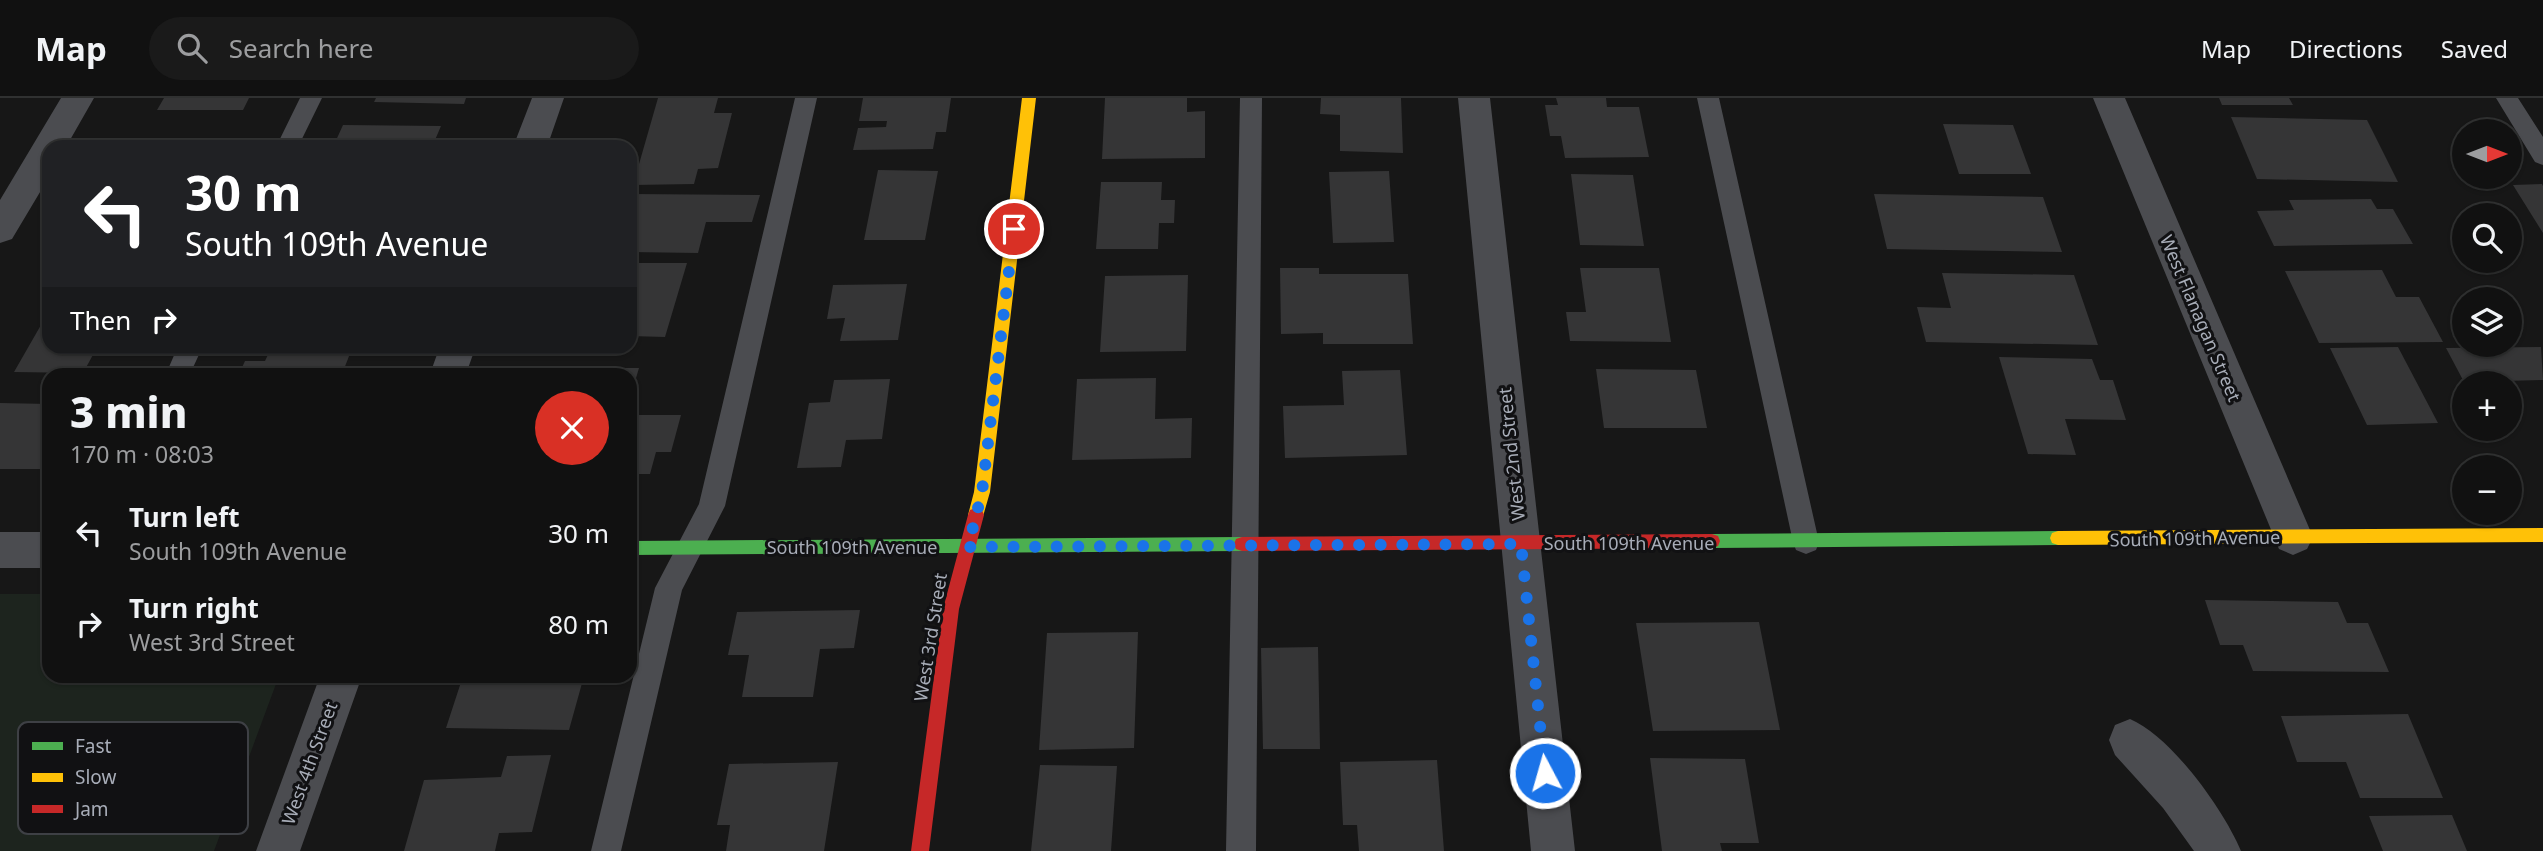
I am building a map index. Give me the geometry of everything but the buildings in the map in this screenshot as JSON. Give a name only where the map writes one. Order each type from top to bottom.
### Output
[{"type":"street","points":[[53,140],[78,98]]},
{"type":"street","points":[[533,140],[548,98]]},
{"type":"street","name":"West 3rd Street","points":[[920,851],[951,609],[982,492],[1029,98]]},
{"type":"street","name":"West 2nd Street","points":[[1475,98],[1553,851]]},
{"type":"street","name":"West Flanagan Street","points":[[2109,98],[2292,537]]},
{"type":"street","points":[[0,230],[42,159]]},
{"type":"street","name":"South 109th Avenue","points":[[637,548],[2543,535]]},
{"type":"street","points":[[0,550],[42,550]]},
{"type":"street","name":"West 4th Street","points":[[278,851],[338,683]]},
{"type":"street","points":[[2130,740],[2163,772],[2200,818],[2219,851]]},
{"type":"lane","points":[[290,140],[311,98]]},
{"type":"lane","points":[[606,851],[669,588],[689,548],[703,528],[712,506],[806,98]]},
{"type":"lane","points":[[1241,851],[1251,98]]},
{"type":"lane","points":[[1708,98],[1806,542]]},
{"type":"lane","points":[[2507,98],[2543,156]]},
{"type":"shaded area","points":[[0,594],[42,594],[42,683],[276,683],[248,759],[248,722],[18,722],[18,834],[220,834],[214,851],[0,851]]},
{"type":"traffic: fast","points":[[1712,541],[2058,538]]},
{"type":"traffic: fast","points":[[637,548],[1242,544]]},
{"type":"traffic: slow","points":[[976,515],[982,492],[1029,98]]},
{"type":"traffic: slow","points":[[2058,538],[2543,535]]},
{"type":"traffic: jam","points":[[920,851],[951,609],[976,515]]},
{"type":"traffic: jam","points":[[1242,544],[1712,541]]},
{"type":"route","points":[[1014,229],[982,492],[968,547],[1521,544],[1545,773]]}]
